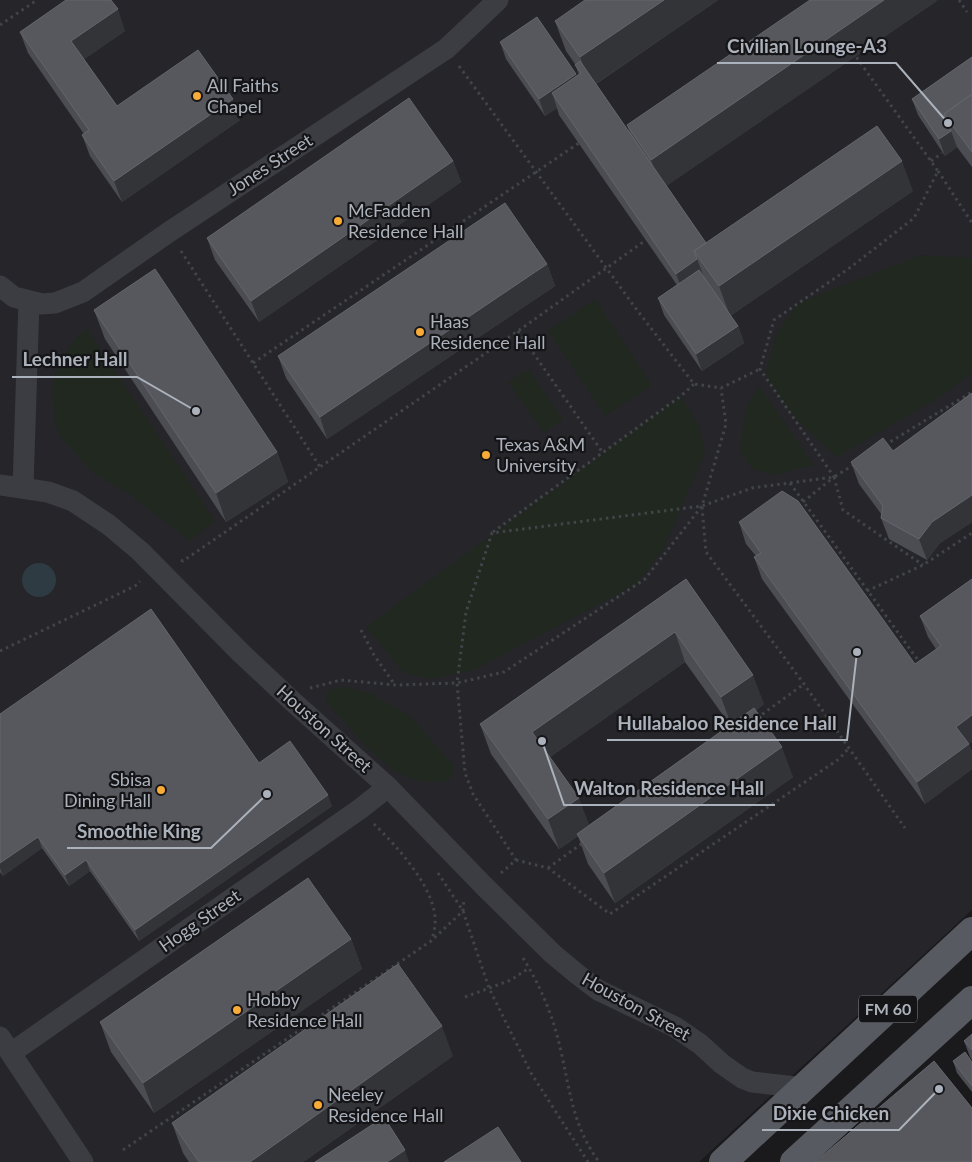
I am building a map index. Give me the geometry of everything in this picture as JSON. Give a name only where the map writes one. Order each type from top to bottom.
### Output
[{"type":"main road","name":"FM 60","points":[[723,1162],[972,931]]},
{"type":"main road","name":"FM 60","points":[[794,1162],[972,1000]]},
{"type":"street","name":"Jones Street","points":[[29,301],[42,304],[55,303],[83,292],[169,232],[446,49],[498,0]]},
{"type":"street","points":[[0,286],[14,297],[29,301],[23,487]]},
{"type":"street","name":"Houston Street","points":[[0,485],[48,492],[73,501],[109,525],[140,551],[247,659],[388,787],[485,887],[540,940],[577,974],[598,990],[675,1026],[742,1078],[752,1082],[804,1088]]},
{"type":"street","name":"Hogg Street","points":[[6,1045],[351,815],[388,787]]},
{"type":"street","points":[[6,1045],[84,1162]]},
{"type":"path","points":[[0,25],[37,0]]},
{"type":"path","points":[[959,0],[966,12]]},
{"type":"path","points":[[446,49],[694,384],[722,388],[760,368],[774,320],[851,267],[914,218],[938,171]]},
{"type":"path","points":[[851,50],[938,171],[972,223]]},
{"type":"path","points":[[253,363],[579,143]]},
{"type":"path","points":[[931,161],[942,153]]},
{"type":"path","points":[[169,232],[320,467]]},
{"type":"path","points":[[176,558],[183,561],[518,331],[646,240]]},
{"type":"path","points":[[518,331],[603,453]]},
{"type":"path","points":[[760,368],[834,477],[843,510],[923,565]]},
{"type":"path","points":[[694,384],[681,396],[492,533],[466,612],[457,683],[465,773],[473,794],[516,860],[548,868],[610,914],[840,759],[848,749]]},
{"type":"path","points":[[306,688],[340,680],[396,686],[457,683],[504,672],[646,579],[702,506],[726,424],[722,388]]},
{"type":"path","points":[[883,447],[972,392]]},
{"type":"path","points":[[796,507],[834,477],[859,462]]},
{"type":"path","points":[[492,533],[702,506],[752,488],[834,477]]},
{"type":"path","points":[[790,483],[926,671]]},
{"type":"path","points":[[702,506],[706,552],[804,684],[905,828]]},
{"type":"path","points":[[867,591],[923,565],[972,533]]},
{"type":"path","points":[[0,650],[135,586],[144,577]]},
{"type":"path","points":[[361,630],[374,655],[396,686]]},
{"type":"path","points":[[756,719],[804,684]]},
{"type":"path","points":[[373,824],[388,837],[416,871],[433,907],[436,924],[431,941]]},
{"type":"path","points":[[548,868],[588,840]]},
{"type":"path","points":[[498,875],[516,860]]},
{"type":"path","points":[[123,1150],[431,941],[463,911],[489,988],[531,1073],[588,1162]]},
{"type":"path","points":[[520,952],[547,1007],[560,1046],[579,1129],[599,1162]]},
{"type":"path","points":[[465,997],[511,980],[529,968]]},
{"type":"shaded area","name":"Texas A&M University","points":[[0,0],[972,0],[972,910],[699,1162],[0,1162]]},
{"type":"shaded area","points":[[921,255],[972,258],[972,373],[943,395],[837,457],[795,418],[765,376],[777,333],[798,303]]},
{"type":"shaded area","points":[[595,299],[652,385],[605,416],[548,331]]},
{"type":"shaded area","points":[[87,329],[215,521],[190,541],[127,492],[94,474],[61,437],[55,423],[53,379],[62,358],[75,339]]},
{"type":"shaded area","points":[[528,369],[563,419],[544,433],[508,382]]},
{"type":"shaded area","points":[[759,386],[814,465],[774,475],[752,469],[740,451],[746,409]]},
{"type":"shaded area","points":[[681,396],[700,429],[705,453],[663,549],[637,584],[474,670],[431,679],[404,673],[366,627]]},
{"type":"shaded area","points":[[39,563],[51,568],[56,580],[51,592],[39,597],[27,592],[22,580],[27,568]]},
{"type":"shaded area","points":[[345,687],[369,693],[409,715],[455,767],[453,775],[446,781],[439,782],[415,779],[397,772],[378,758],[328,704],[326,698],[328,691]]},
{"type":"building","name":"All Faiths Chapel","points":[[66,0],[111,0],[118,9],[71,41],[117,106],[198,50],[233,99],[114,181],[82,135],[89,130],[20,32]]},
{"type":"building","points":[[585,0],[664,0],[580,57],[555,21]]},
{"type":"building","points":[[810,0],[884,0],[651,160],[627,125]]},
{"type":"building","points":[[537,17],[576,74],[539,99],[500,42]]},
{"type":"building","points":[[972,57],[972,94],[944,114],[951,131],[939,139],[912,99]]},
{"type":"building","points":[[580,61],[706,243],[694,251],[697,259],[676,274],[552,93],[581,73],[575,65]]},
{"type":"building","points":[[972,94],[972,152],[944,114]]},
{"type":"building","name":"McFadden Residence Hall","points":[[409,98],[453,161],[251,301],[207,238]]},
{"type":"building","points":[[877,126],[902,161],[719,286],[694,251]]},
{"type":"building","name":"Haas Residence Hall","points":[[505,203],[547,264],[320,417],[278,356]]},
{"type":"building","points":[[155,269],[277,452],[216,493],[94,310]]},
{"type":"building","points":[[699,270],[738,326],[696,354],[658,298]]},
{"type":"building","points":[[972,393],[972,495],[932,522],[919,539],[881,518],[883,506],[851,462],[883,438],[893,451]]},
{"type":"building","points":[[782,491],[798,501],[915,664],[941,646],[920,616],[972,579],[972,715],[956,727],[969,744],[917,782],[754,557],[761,553],[739,522]]},
{"type":"building","points":[[686,579],[753,675],[721,697],[675,632],[532,732],[579,798],[548,819],[480,724]]},
{"type":"building","name":"Sbisa Dining Hall","points":[[151,609],[259,763],[290,741],[328,795],[135,930],[86,860],[65,875],[38,837],[0,863],[0,714]]},
{"type":"building","points":[[754,708],[782,747],[604,873],[577,834]]},
{"type":"building","points":[[308,878],[351,939],[143,1083],[100,1022]]},
{"type":"building","points":[[398,964],[442,1026],[250,1162],[199,1162],[172,1123]]},
{"type":"building","points":[[972,1034],[972,1050],[964,1041]]},
{"type":"building","points":[[965,1052],[972,1062],[972,1086],[953,1061]]},
{"type":"building","points":[[934,1061],[972,1108],[972,1162],[815,1162]]},
{"type":"building","points":[[384,1117],[405,1150],[387,1162],[315,1162]]},
{"type":"building","points":[[498,1127],[521,1162],[444,1162]]},
{"type":"place","name":"All Faiths Chapel","points":[[197,96]]},
{"type":"place","name":"Civilian Lounge-A3","points":[[948,123]]},
{"type":"place","name":"McFadden Residence Hall","points":[[338,221]]},
{"type":"place","name":"Haas Residence Hall","points":[[420,332]]},
{"type":"place","name":"Lechner Hall","points":[[196,411]]},
{"type":"place","name":"Texas A&M University","points":[[486,455]]},
{"type":"place","name":"Hullabaloo Residence Hall","points":[[857,652]]},
{"type":"place","name":"Walton Residence Hall","points":[[542,741]]},
{"type":"place","name":"Sbisa Dining Hall","points":[[161,790]]},
{"type":"place","name":"Smoothie King","points":[[267,794]]},
{"type":"place","name":"Hobby Residence Hall","points":[[237,1010]]},
{"type":"place","name":"Dixie Chicken","points":[[939,1089]]},
{"type":"place","name":"Neeley Residence Hall","points":[[318,1105]]}]
